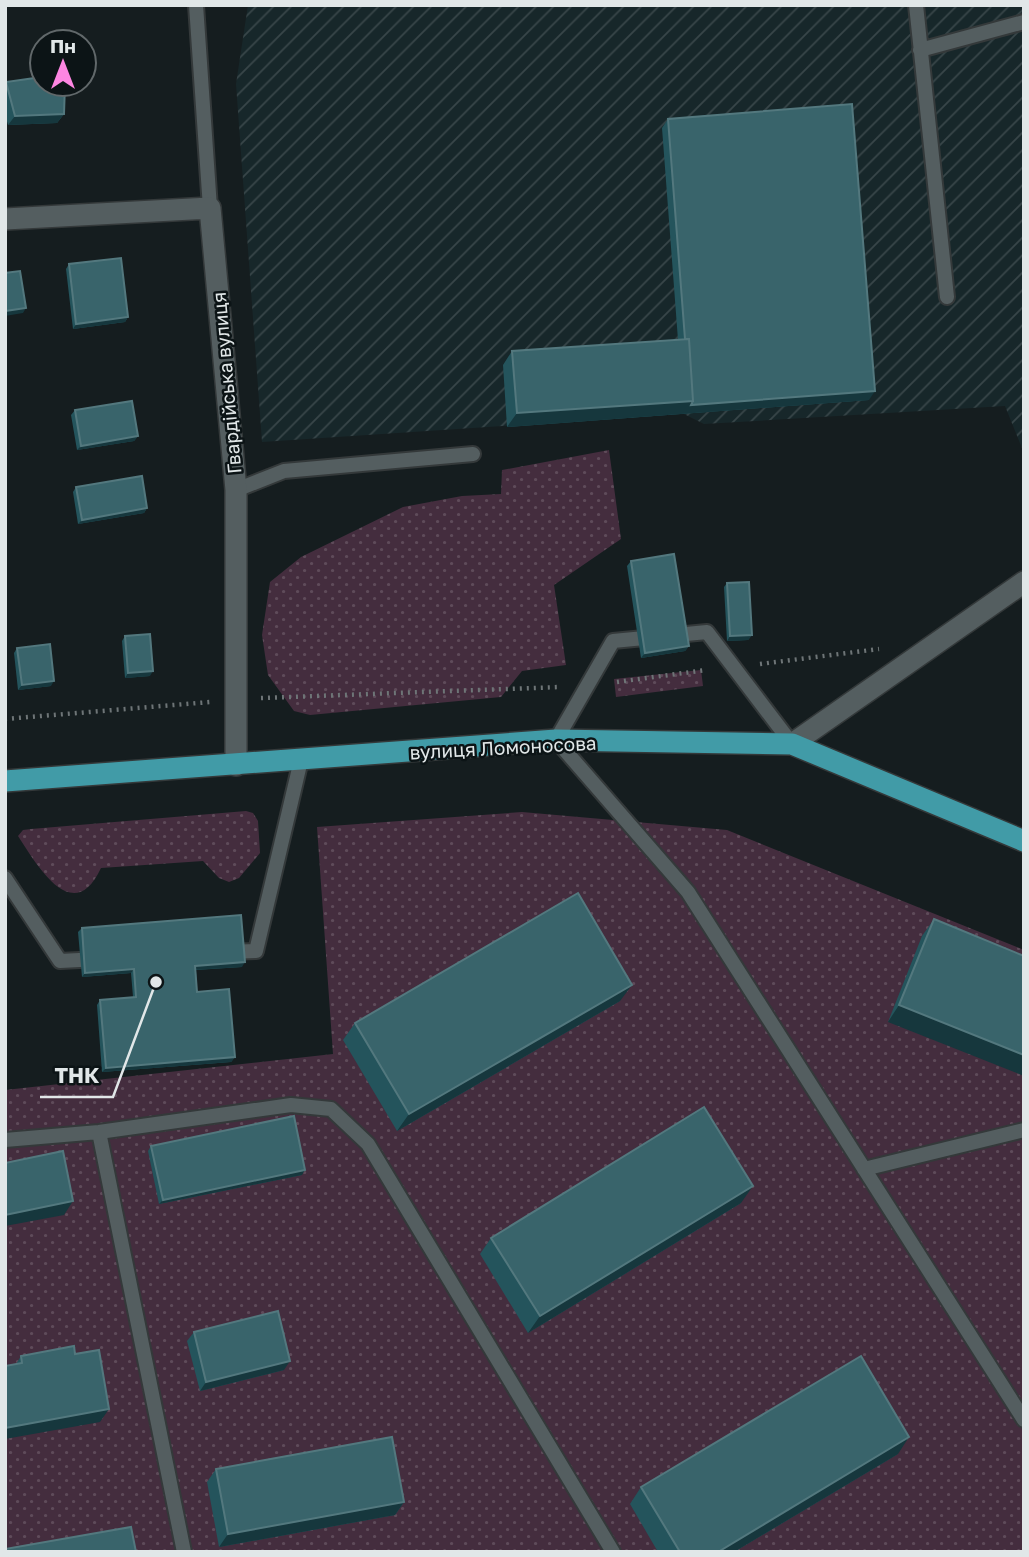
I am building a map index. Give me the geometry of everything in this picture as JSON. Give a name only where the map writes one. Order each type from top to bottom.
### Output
[{"type":"main road","name":"вулиця Ломоносова","points":[[5,781],[556,740],[792,744],[1024,841]]},
{"type":"street","points":[[5,219],[210,208]]},
{"type":"street","name":"Гвардійська вулиця","points":[[210,208],[236,490],[236,765]]},
{"type":"street","points":[[792,744],[1024,582]]},
{"type":"lane","points":[[196,5],[210,208]]},
{"type":"lane","points":[[916,5],[947,297]]},
{"type":"lane","points":[[920,50],[1024,22]]},
{"type":"lane","points":[[236,490],[284,471],[473,454]]},
{"type":"lane","points":[[792,744],[707,632],[613,641],[556,740],[688,892],[1024,1420]]},
{"type":"lane","points":[[217,953],[256,951],[301,760]]},
{"type":"lane","points":[[5,878],[60,961],[112,959]]},
{"type":"lane","points":[[5,1140],[99,1132],[291,1105],[331,1109],[368,1144],[613,1552]]},
{"type":"lane","points":[[864,1169],[1024,1130]]},
{"type":"lane","points":[[99,1132],[184,1552]]},
{"type":"path","points":[[5,719],[236,699]]},
{"type":"shaded area","points":[[248,5],[1024,5],[1024,453],[1005,406],[704,424],[684,414],[262,442],[236,84]]},
{"type":"shaded area","points":[[609,450],[621,539],[554,585],[566,665],[522,671],[501,697],[310,715],[294,711],[268,675],[262,635],[270,582],[301,557],[403,507],[462,496],[501,494],[502,470]]},
{"type":"shaded area","points":[[701,670],[703,686],[616,697],[614,679]]},
{"type":"shaded area","points":[[246,811],[253,813],[258,821],[260,853],[239,878],[229,882],[219,878],[203,861],[101,868],[90,885],[79,892],[67,892],[45,875],[18,836],[23,830],[31,829]]},
{"type":"shaded area","points":[[522,812],[727,830],[1024,950],[1024,1552],[5,1552],[5,1090],[333,1054],[317,827]]},
{"type":"building","points":[[28,79],[28,98],[65,98],[64,114],[15,116],[6,82]]},
{"type":"building","points":[[852,104],[875,391],[691,405],[693,401],[689,339],[685,339],[668,119]]},
{"type":"building","points":[[121,258],[128,317],[76,324],[69,264]]},
{"type":"building","points":[[20,271],[26,308],[5,311],[5,273]]},
{"type":"building","points":[[689,339],[693,401],[517,413],[512,351]]},
{"type":"building","points":[[132,401],[138,436],[81,446],[75,410]]},
{"type":"building","points":[[142,476],[147,508],[82,520],[76,487]]},
{"type":"building","points":[[674,554],[689,646],[645,653],[631,561]]},
{"type":"building","points":[[749,582],[752,635],[730,636],[727,583]]},
{"type":"building","points":[[150,634],[153,671],[128,673],[125,636]]},
{"type":"building","points":[[50,644],[54,681],[22,685],[17,648]]},
{"type":"building","points":[[578,893],[632,985],[409,1114],[355,1023]]},
{"type":"building","points":[[241,915],[245,962],[195,966],[197,992],[229,989],[235,1057],[106,1068],[100,1000],[136,997],[134,969],[85,973],[82,928]]},
{"type":"building","points":[[934,919],[1024,956],[1024,1055],[899,1005]]},
{"type":"building","points":[[704,1107],[753,1186],[540,1316],[491,1238]]},
{"type":"building","points":[[294,1116],[305,1170],[163,1200],[151,1146]]},
{"type":"building","points":[[63,1151],[73,1201],[5,1215],[5,1163]]},
{"type":"building","points":[[278,1311],[290,1361],[206,1382],[194,1332]]},
{"type":"building","points":[[74,1346],[75,1354],[99,1350],[109,1409],[5,1428],[5,1366],[22,1363],[21,1356]]},
{"type":"building","points":[[861,1356],[909,1437],[718,1552],[680,1552],[641,1487]]},
{"type":"building","points":[[392,1437],[404,1502],[228,1534],[216,1469]]},
{"type":"building","points":[[131,1527],[136,1552],[5,1552],[5,1549]]},
{"type":"place","name":"ТНК","points":[[156,982]]}]
